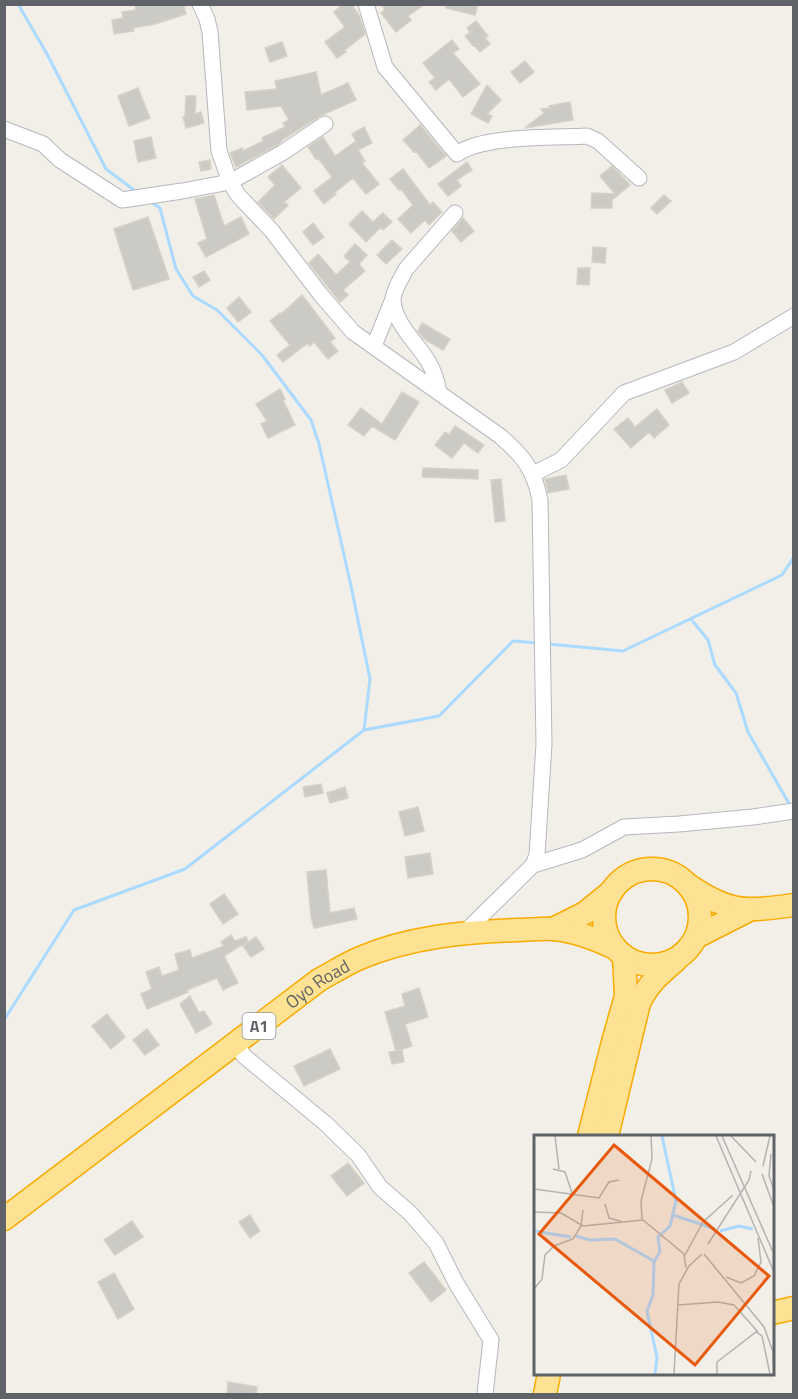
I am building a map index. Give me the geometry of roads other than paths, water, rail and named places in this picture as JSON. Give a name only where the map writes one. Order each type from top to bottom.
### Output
[{"type":"highway","points":[[677,959],[664,964],[637,963],[620,952],[610,939],[605,909],[608,899],[621,881],[642,871],[654,870],[677,877],[710,899],[726,905],[749,910],[794,906]]},
{"type":"highway","points":[[607,1135],[639,1003],[645,990],[655,978],[688,950],[696,937],[700,915],[698,903],[687,884]]},
{"type":"highway","name":"Oyo Road","points":[[554,929],[585,913],[613,891]]},
{"type":"highway","points":[[696,937],[749,910]]},
{"type":"highway","name":"Oyo Road","points":[[4,1219],[319,980],[359,958],[394,946],[464,933],[554,929],[593,937],[620,952]]},
{"type":"highway","points":[[590,1135],[626,996],[620,952]]},
{"type":"highway","points":[[774,1313],[794,1308]]},
{"type":"highway","points":[[545,1395],[549,1375]]},
{"type":"street","points":[[200,4],[210,32],[219,151],[230,182],[238,195],[272,231],[353,332],[513,447],[524,460],[537,484],[540,500],[544,744],[537,855],[533,865],[464,933]]},
{"type":"street","points":[[366,4],[385,67],[457,154],[466,148],[502,140],[586,136],[598,141],[639,177]]},
{"type":"street","points":[[4,129],[43,144],[60,160],[122,200],[230,182],[282,153],[325,124]]},
{"type":"street","points":[[374,346],[406,269],[455,213]]},
{"type":"street","points":[[393,298],[396,312],[405,331],[427,360],[437,379],[439,392]]},
{"type":"street","points":[[533,474],[561,460],[624,393],[734,352],[794,316]]},
{"type":"street","points":[[533,865],[582,850],[624,827],[679,824],[794,811]]},
{"type":"street","points":[[236,1043],[244,1056],[325,1123],[358,1155],[380,1187],[410,1213],[436,1243],[456,1283],[491,1340],[485,1395]]},
{"type":"waterway","points":[[18,4],[47,54],[106,169],[138,193]]},
{"type":"waterway","points":[[151,202],[160,208],[176,269],[193,296],[217,310],[262,355],[311,420],[319,444],[370,679],[364,730]]},
{"type":"waterway","points":[[548,644],[623,651],[782,575],[794,557]]},
{"type":"waterway","points":[[691,619],[708,640],[715,665],[736,693],[748,732],[791,807]]},
{"type":"waterway","points":[[4,1020],[74,910],[185,869],[364,730],[439,716],[513,641],[538,643]]}]
